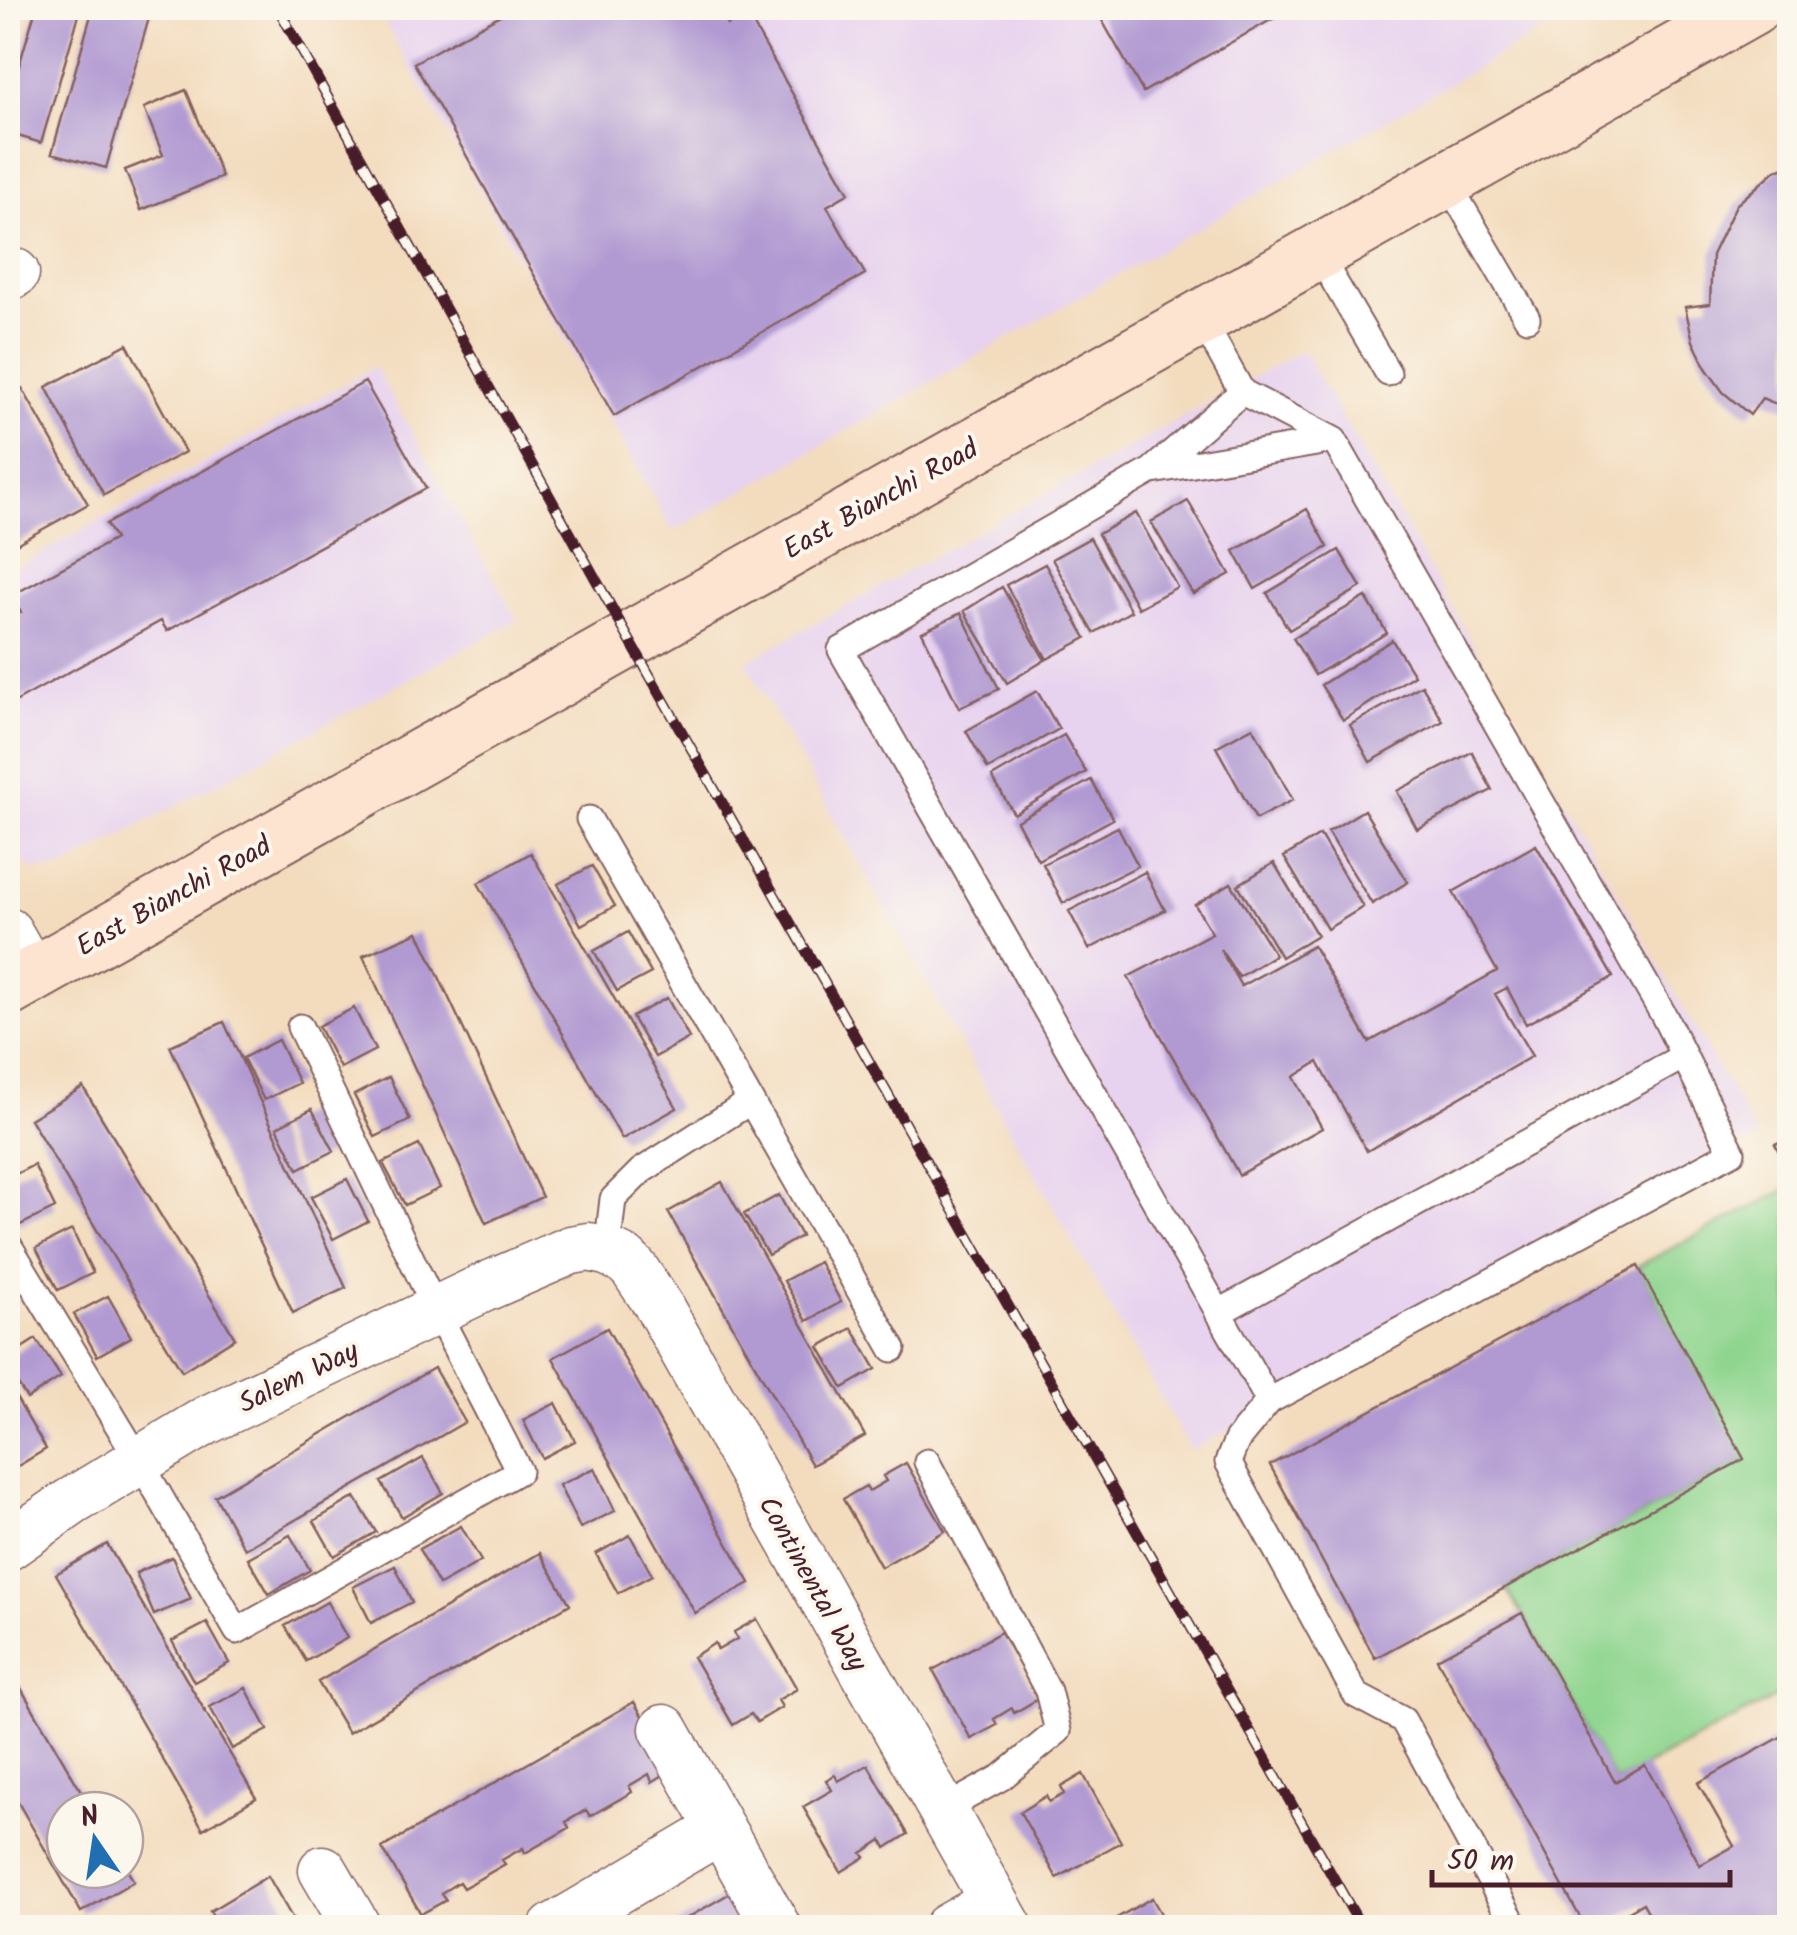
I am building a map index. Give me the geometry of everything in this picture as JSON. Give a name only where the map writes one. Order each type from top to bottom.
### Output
[{"type":"street","name":"East Bianchi Road","points":[[16,965],[1201,318],[1752,8]]},
{"type":"street","name":"Salem Way","points":[[8,1546],[71,1502],[207,1420],[571,1250],[607,1251]]},
{"type":"street","name":"Continental Way","points":[[607,1251],[634,1269],[657,1303],[1001,1915]]},
{"type":"street","points":[[664,1729],[777,1928]]},
{"type":"street","points":[[553,1928],[721,1829]]},
{"type":"street","points":[[323,1870],[357,1928]]},
{"type":"street","points":[[948,1928],[1001,1915]]},
{"type":"lane","points":[[1446,180],[1527,318]]},
{"type":"lane","points":[[1317,252],[1388,373]]},
{"type":"lane","points":[[1201,318],[1242,392],[1334,440],[1664,1014],[1732,1152],[1268,1401],[1237,1440],[1228,1462],[1356,1695],[1402,1720],[1516,1928]]},
{"type":"lane","points":[[1242,392],[1151,471],[841,650],[1268,1401]]},
{"type":"lane","points":[[1151,471],[1334,440]]},
{"type":"lane","points":[[589,819],[893,1349]]},
{"type":"lane","points":[[8,1244],[237,1631],[519,1471],[436,1310],[300,1027]]},
{"type":"lane","points":[[1218,1313],[1684,1056]]},
{"type":"lane","points":[[607,1251],[613,1199],[641,1171],[751,1101]]},
{"type":"lane","points":[[927,1462],[1048,1691],[1058,1732],[1002,1778],[964,1798],[948,1820]]},
{"type":"shaded area","points":[[377,8],[1581,8],[673,531]]},
{"type":"shaded area","points":[[1303,350],[1758,1137],[1191,1451],[746,662]]},
{"type":"shaded area","points":[[375,367],[517,620],[62,868],[34,869],[13,853],[8,841],[8,572]]},
{"type":"green space","points":[[1789,1188],[1789,1690],[1615,1782],[1505,1588],[1743,1460],[1638,1266]]},
{"type":"building","points":[[36,8],[81,8],[41,143],[8,133],[8,103]]},
{"type":"building","points":[[93,8],[151,11],[106,168],[52,153]]},
{"type":"building","points":[[513,8],[717,8],[727,25],[747,14],[849,193],[827,206],[865,274],[614,416],[414,63]]},
{"type":"building","points":[[1095,8],[1292,8],[1143,92]]},
{"type":"building","points":[[186,90],[222,177],[141,210],[125,170],[163,155],[144,108]]},
{"type":"building","points":[[1790,166],[1790,410],[1762,398],[1750,415],[1723,392],[1706,368],[1693,341],[1685,307],[1710,304],[1712,255],[1736,205],[1776,170]]},
{"type":"building","points":[[127,344],[185,452],[104,495],[46,387]]},
{"type":"building","points":[[365,382],[426,488],[167,631],[161,621],[8,706],[8,620],[21,612],[11,596],[115,539],[106,524]]},
{"type":"building","points":[[22,388],[88,504],[9,548],[8,395]]},
{"type":"building","points":[[1188,501],[1230,574],[1193,594],[1151,522]]},
{"type":"building","points":[[1307,509],[1328,547],[1255,589],[1234,551]]},
{"type":"building","points":[[1136,513],[1177,587],[1138,608],[1098,534]]},
{"type":"building","points":[[1090,538],[1131,611],[1094,633],[1052,559]]},
{"type":"building","points":[[1339,550],[1361,587],[1289,630],[1267,593]]},
{"type":"building","points":[[1045,564],[1086,638],[1047,659],[1006,585]]},
{"type":"building","points":[[1002,587],[1045,660],[1007,683],[964,611]]},
{"type":"building","points":[[1366,597],[1387,633],[1315,675],[1293,638]]},
{"type":"building","points":[[961,613],[999,689],[959,708],[922,632]]},
{"type":"building","points":[[1392,640],[1414,675],[1343,720],[1321,685]]},
{"type":"building","points":[[1422,685],[1443,721],[1370,762],[1350,725]]},
{"type":"building","points":[[1037,691],[1059,729],[988,769],[966,731]]},
{"type":"building","points":[[1253,727],[1293,800],[1256,819],[1216,747]]},
{"type":"building","points":[[1064,735],[1086,772],[1014,814],[992,777]]},
{"type":"building","points":[[1472,752],[1492,790],[1417,829],[1397,791]]},
{"type":"building","points":[[1091,780],[1113,819],[1038,860],[1017,821]]},
{"type":"building","points":[[1364,810],[1408,882],[1372,904],[1328,832]]},
{"type":"building","points":[[1118,827],[1138,866],[1063,903],[1043,864]]},
{"type":"building","points":[[1320,835],[1363,907],[1327,929],[1284,857]]},
{"type":"building","points":[[1536,845],[1613,977],[1526,1024],[1507,988],[1495,994],[1532,1056],[1367,1151],[1318,1062],[1294,1077],[1322,1128],[1239,1175],[1128,977],[1212,933],[1195,905],[1231,883],[1275,955],[1239,977],[1220,949],[1241,986],[1313,946],[1369,1042],[1497,971],[1453,892]]},
{"type":"building","points":[[531,853],[677,1108],[622,1139],[478,883]]},
{"type":"building","points":[[1274,863],[1317,935],[1281,957],[1238,885]]},
{"type":"building","points":[[592,866],[615,906],[581,925],[558,884]]},
{"type":"building","points":[[1145,872],[1165,910],[1089,949],[1069,911]]},
{"type":"building","points":[[418,932],[542,1197],[486,1223],[363,956]]},
{"type":"building","points":[[628,932],[651,973],[617,991],[594,951]]},
{"type":"building","points":[[667,998],[689,1038],[655,1057],[632,1017]]},
{"type":"building","points":[[354,1008],[375,1050],[340,1068],[318,1026]]},
{"type":"building","points":[[224,1022],[346,1288],[293,1313],[170,1046]]},
{"type":"building","points":[[278,1040],[299,1083],[264,1100],[243,1058]]},
{"type":"building","points":[[389,1077],[410,1120],[375,1137],[354,1095]]},
{"type":"building","points":[[83,1087],[235,1338],[182,1371],[30,1119]]},
{"type":"building","points":[[312,1109],[334,1151],[298,1169],[277,1127]]},
{"type":"building","points":[[1790,1138],[1790,1175],[1775,1144]]},
{"type":"building","points":[[419,1145],[440,1188],[405,1205],[383,1163]]},
{"type":"building","points":[[34,1165],[55,1208],[20,1225],[8,1202],[8,1178]]},
{"type":"building","points":[[347,1179],[368,1221],[333,1239],[311,1197]]},
{"type":"building","points":[[722,1182],[865,1436],[812,1465],[668,1212]]},
{"type":"building","points":[[779,1195],[801,1236],[768,1255],[744,1214]]},
{"type":"building","points":[[72,1230],[93,1273],[58,1290],[36,1248]]},
{"type":"building","points":[[819,1262],[841,1302],[807,1321],[784,1281]]},
{"type":"building","points":[[1638,1266],[1744,1459],[1375,1658],[1270,1465]]},
{"type":"building","points":[[108,1296],[131,1337],[97,1356],[74,1314]]},
{"type":"building","points":[[607,1328],[750,1583],[695,1613],[553,1358]]},
{"type":"building","points":[[852,1328],[876,1369],[843,1388],[819,1347]]},
{"type":"building","points":[[36,1339],[61,1377],[27,1399],[8,1368],[8,1357]]},
{"type":"building","points":[[434,1368],[465,1422],[245,1549],[215,1496]]},
{"type":"building","points":[[8,1384],[46,1449],[8,1472]]},
{"type":"building","points":[[556,1403],[575,1441],[542,1458],[523,1420]]},
{"type":"building","points":[[423,1458],[443,1493],[402,1517],[381,1482]]},
{"type":"building","points":[[906,1463],[945,1531],[881,1567],[843,1499],[866,1486],[869,1491],[886,1481],[883,1476]]},
{"type":"building","points":[[595,1468],[615,1511],[580,1528],[559,1485]]},
{"type":"building","points":[[355,1497],[376,1532],[334,1556],[314,1521]]},
{"type":"building","points":[[461,1526],[481,1561],[439,1585],[419,1549]]},
{"type":"building","points":[[290,1535],[310,1570],[269,1594],[248,1558]]},
{"type":"building","points":[[630,1535],[652,1575],[618,1593],[596,1554]]},
{"type":"building","points":[[107,1544],[256,1798],[203,1829],[56,1574]]},
{"type":"building","points":[[540,1553],[570,1604],[348,1733],[318,1682]]},
{"type":"building","points":[[172,1557],[191,1599],[154,1615],[136,1573]]},
{"type":"building","points":[[395,1566],[412,1602],[371,1623],[353,1587]]},
{"type":"building","points":[[327,1602],[347,1638],[306,1661],[285,1626]]},
{"type":"building","points":[[1522,1613],[1615,1782],[1645,1765],[1700,1865],[1734,1846],[1698,1783],[1790,1732],[1790,1928],[1657,1928],[1643,1903],[1599,1928],[1586,1928],[1437,1659]]},
{"type":"building","points":[[757,1619],[797,1689],[778,1700],[782,1707],[757,1722],[751,1714],[733,1725],[693,1657],[715,1643],[718,1650],[737,1639],[734,1632]]},
{"type":"building","points":[[207,1623],[229,1663],[194,1682],[172,1641]]},
{"type":"building","points":[[1001,1632],[1038,1699],[1014,1713],[1012,1708],[994,1719],[997,1725],[971,1739],[933,1670]]},
{"type":"building","points":[[8,1666],[80,1790],[45,1790],[45,1849],[8,1785]]},
{"type":"building","points":[[246,1688],[268,1730],[232,1749],[210,1707]]},
{"type":"building","points":[[634,1702],[673,1769],[652,1782],[649,1774],[629,1786],[632,1792],[590,1816],[586,1810],[566,1822],[569,1828],[525,1853],[523,1848],[502,1860],[505,1864],[463,1888],[459,1882],[441,1893],[446,1900],[421,1914],[382,1848]]},
{"type":"building","points":[[868,1765],[908,1834],[886,1848],[882,1840],[841,1872],[803,1807],[832,1790],[826,1780],[835,1775],[838,1781]]},
{"type":"building","points":[[1083,1774],[1121,1842],[1057,1878],[1020,1812],[1046,1796],[1049,1802],[1064,1794],[1061,1787]]},
{"type":"building","points":[[268,1876],[298,1928],[220,1928],[210,1911]]},
{"type":"building","points":[[739,1888],[755,1928],[670,1928]]},
{"type":"building","points":[[68,1890],[119,1890],[81,1912]]},
{"type":"building","points":[[1152,1898],[1169,1928],[1099,1928]]},
{"type":"railway","points":[[278,8],[629,639],[1362,1928]]}]
